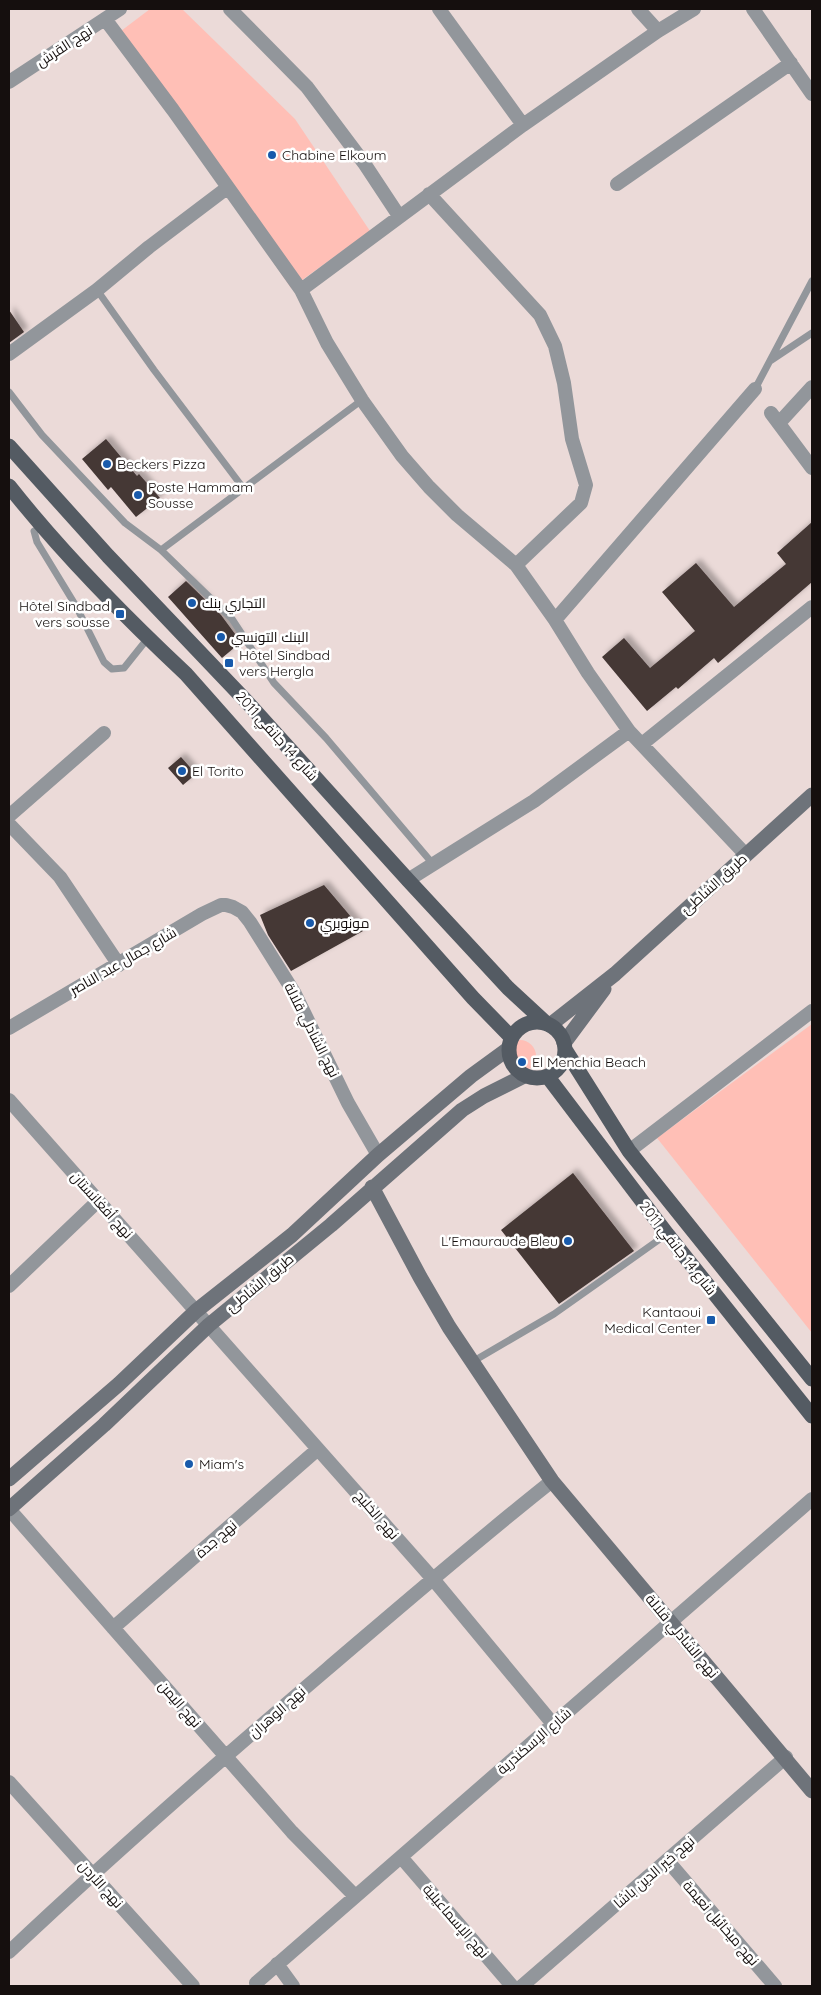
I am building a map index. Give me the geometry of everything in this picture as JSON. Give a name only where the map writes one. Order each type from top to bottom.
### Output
[{"type":"main road","name":"شارع 14 جانفي 2011","points":[[9,446],[108,556],[247,702],[508,988],[548,1024]]},
{"type":"main road","name":"شارع 14 جانفي 2011","points":[[9,486],[42,528],[148,638],[186,674],[473,998],[510,1043]]},
{"type":"main road","points":[[539,1022],[548,1024],[556,1029],[565,1047],[563,1061],[557,1070],[548,1077],[536,1079],[524,1076],[516,1070],[510,1060],[510,1043],[523,1025],[539,1022]]},
{"type":"main road","name":"شارع 14 جانفي 2011","points":[[565,1047],[629,1151],[812,1379]]},
{"type":"main road","name":"شارع 14 جانفي 2011","points":[[548,1077],[666,1234],[812,1416]]},
{"type":"street","name":"نهج القرش","points":[[9,82],[120,9]]},
{"type":"street","points":[[230,9],[307,87],[364,163],[399,216]]},
{"type":"street","points":[[439,9],[523,125]]},
{"type":"street","points":[[638,9],[658,30]]},
{"type":"street","points":[[301,290],[523,125],[658,30],[694,9]]},
{"type":"street","points":[[753,9],[812,94]]},
{"type":"street","points":[[105,20],[173,110],[301,290],[327,343],[362,400],[402,456],[457,515],[516,565],[629,731],[746,855]]},
{"type":"street","points":[[617,184],[791,63]]},
{"type":"street","points":[[9,354],[97,290],[149,247],[227,188]]},
{"type":"street","points":[[429,194],[540,315],[555,346],[562,374],[572,439],[586,485],[580,503],[516,565]]},
{"type":"street","points":[[812,386],[775,418],[812,468]]},
{"type":"street","points":[[555,620],[755,389]]},
{"type":"street","points":[[642,744],[812,607]]},
{"type":"street","points":[[408,880],[534,801],[629,731]]},
{"type":"street","points":[[9,816],[104,733]]},
{"type":"street","name":"طريق الشاطئ","points":[[548,1024],[615,974],[812,795]]},
{"type":"street","points":[[9,824],[60,877],[119,965]]},
{"type":"street","name":"شارع جمال عبد الناصر","points":[[9,1028],[214,908],[226,905],[238,910]]},
{"type":"street","name":"نهج الشادلي قلالة","points":[[238,910],[250,922],[295,994],[348,1103],[378,1154]]},
{"type":"street","name":"طريق الشاطئ","points":[[565,1047],[615,974]]},
{"type":"street","points":[[629,1151],[812,1011]]},
{"type":"street","name":"طريق الشاطئ","points":[[9,1479],[119,1384],[196,1311],[292,1235],[378,1154],[510,1043]]},
{"type":"street","name":"طريق الشاطئ","points":[[9,1509],[104,1425],[209,1325],[331,1224],[462,1110],[484,1096],[524,1076]]},
{"type":"street","name":"نهج أفغانستان","points":[[9,1100],[196,1311]]},
{"type":"street","name":"نهج الشادلي قلالة","points":[[372,1187],[420,1277],[472,1362],[552,1481],[812,1790]]},
{"type":"street","points":[[9,1286],[98,1201]]},
{"type":"street","name":"نهج الخليج","points":[[196,1311],[433,1579],[553,1724]]},
{"type":"street","name":"نهج جدة","points":[[113,1628],[318,1449]]},
{"type":"street","name":"نهج الوهران","points":[[9,1952],[92,1874],[226,1756],[433,1579],[552,1481]]},
{"type":"street","name":"شارع الإسكندرية","points":[[253,1985],[812,1499]]},
{"type":"street","name":"نهج اليمن","points":[[9,1509],[292,1832],[355,1896]]},
{"type":"street","name":"نهج خير الدين باشا","points":[[522,1986],[786,1757]]},
{"type":"street","name":"نهج الأردن","points":[[9,1782],[193,1986]]},
{"type":"street","name":"نهج الإسماعيلية","points":[[401,1856],[512,1986]]},
{"type":"street","name":"نهج ميخائيل نعيمة","points":[[667,1860],[775,1986]]},
{"type":"street","points":[[277,1964],[293,1986]]},
{"type":"lane","points":[[755,389],[812,280]]},
{"type":"lane","points":[[97,290],[154,370],[244,489]]},
{"type":"lane","points":[[800,303],[812,293]]},
{"type":"lane","points":[[768,363],[812,333]]},
{"type":"lane","points":[[9,392],[42,435],[125,523],[161,550],[232,620],[274,683],[326,738],[433,864]]},
{"type":"lane","points":[[161,550],[362,400]]},
{"type":"lane","points":[[42,528],[34,531],[37,542],[76,606],[104,662],[112,669],[124,668],[148,638]]},
{"type":"lane","points":[[472,1362],[554,1314],[666,1234]]},
{"type":"shaded area","points":[[150,9],[182,9],[295,119],[370,231],[291,288],[117,34]]},
{"type":"shaded area","points":[[812,1024],[812,1333],[657,1138]]},
{"type":"shaded area","points":[[520,1040],[526,1041],[531,1045],[535,1050],[535,1062],[531,1067],[526,1071],[520,1072],[514,1071],[509,1067],[505,1062],[504,1056],[505,1050],[509,1045],[514,1041]]},
{"type":"building","points":[[9,310],[24,332],[9,343]]},
{"type":"building","points":[[106,439],[137,476],[139,474],[160,498],[136,517],[111,487],[108,490],[82,459]]},
{"type":"building","points":[[812,522],[812,582],[718,663],[714,658],[678,689],[676,687],[647,711],[602,657],[624,638],[650,668],[695,631],[662,592],[696,563],[734,607],[786,564],[777,553]]},
{"type":"building","points":[[186,581],[221,615],[241,642],[222,658],[168,597]]},
{"type":"building","name":"El Torito","points":[[181,757],[196,774],[183,785],[168,768]]},
{"type":"building","name":"مونوبري","points":[[324,885],[363,931],[291,971],[268,935],[260,915]]},
{"type":"building","name":"L'Emauraude Bleu","points":[[573,1173],[634,1251],[559,1304],[501,1230]]},
{"type":"place","name":"Chabine Elkoum","points":[[272,155]]},
{"type":"place","name":"Beckers Pizza","points":[[107,464]]},
{"type":"place","name":"Poste Hammam Sousse","points":[[138,495]]},
{"type":"place","name":"التجاري بنك","points":[[192,603]]},
{"type":"place","name":"Hôtel Sindbad vers sousse","points":[[120,614]]},
{"type":"place","name":"البنك التونسي","points":[[221,637]]},
{"type":"place","name":"Hôtel Sindbad vers Hergla","points":[[229,663]]},
{"type":"place","name":"El Torito","points":[[182,771]]},
{"type":"place","name":"مونوبري","points":[[310,923]]},
{"type":"place","name":"El Menchia Beach","points":[[522,1062]]},
{"type":"place","name":"L'Emauraude Bleu","points":[[568,1241]]},
{"type":"place","name":"Kantaoui Medical Center","points":[[711,1320]]},
{"type":"place","name":"Miam's","points":[[189,1464]]}]
